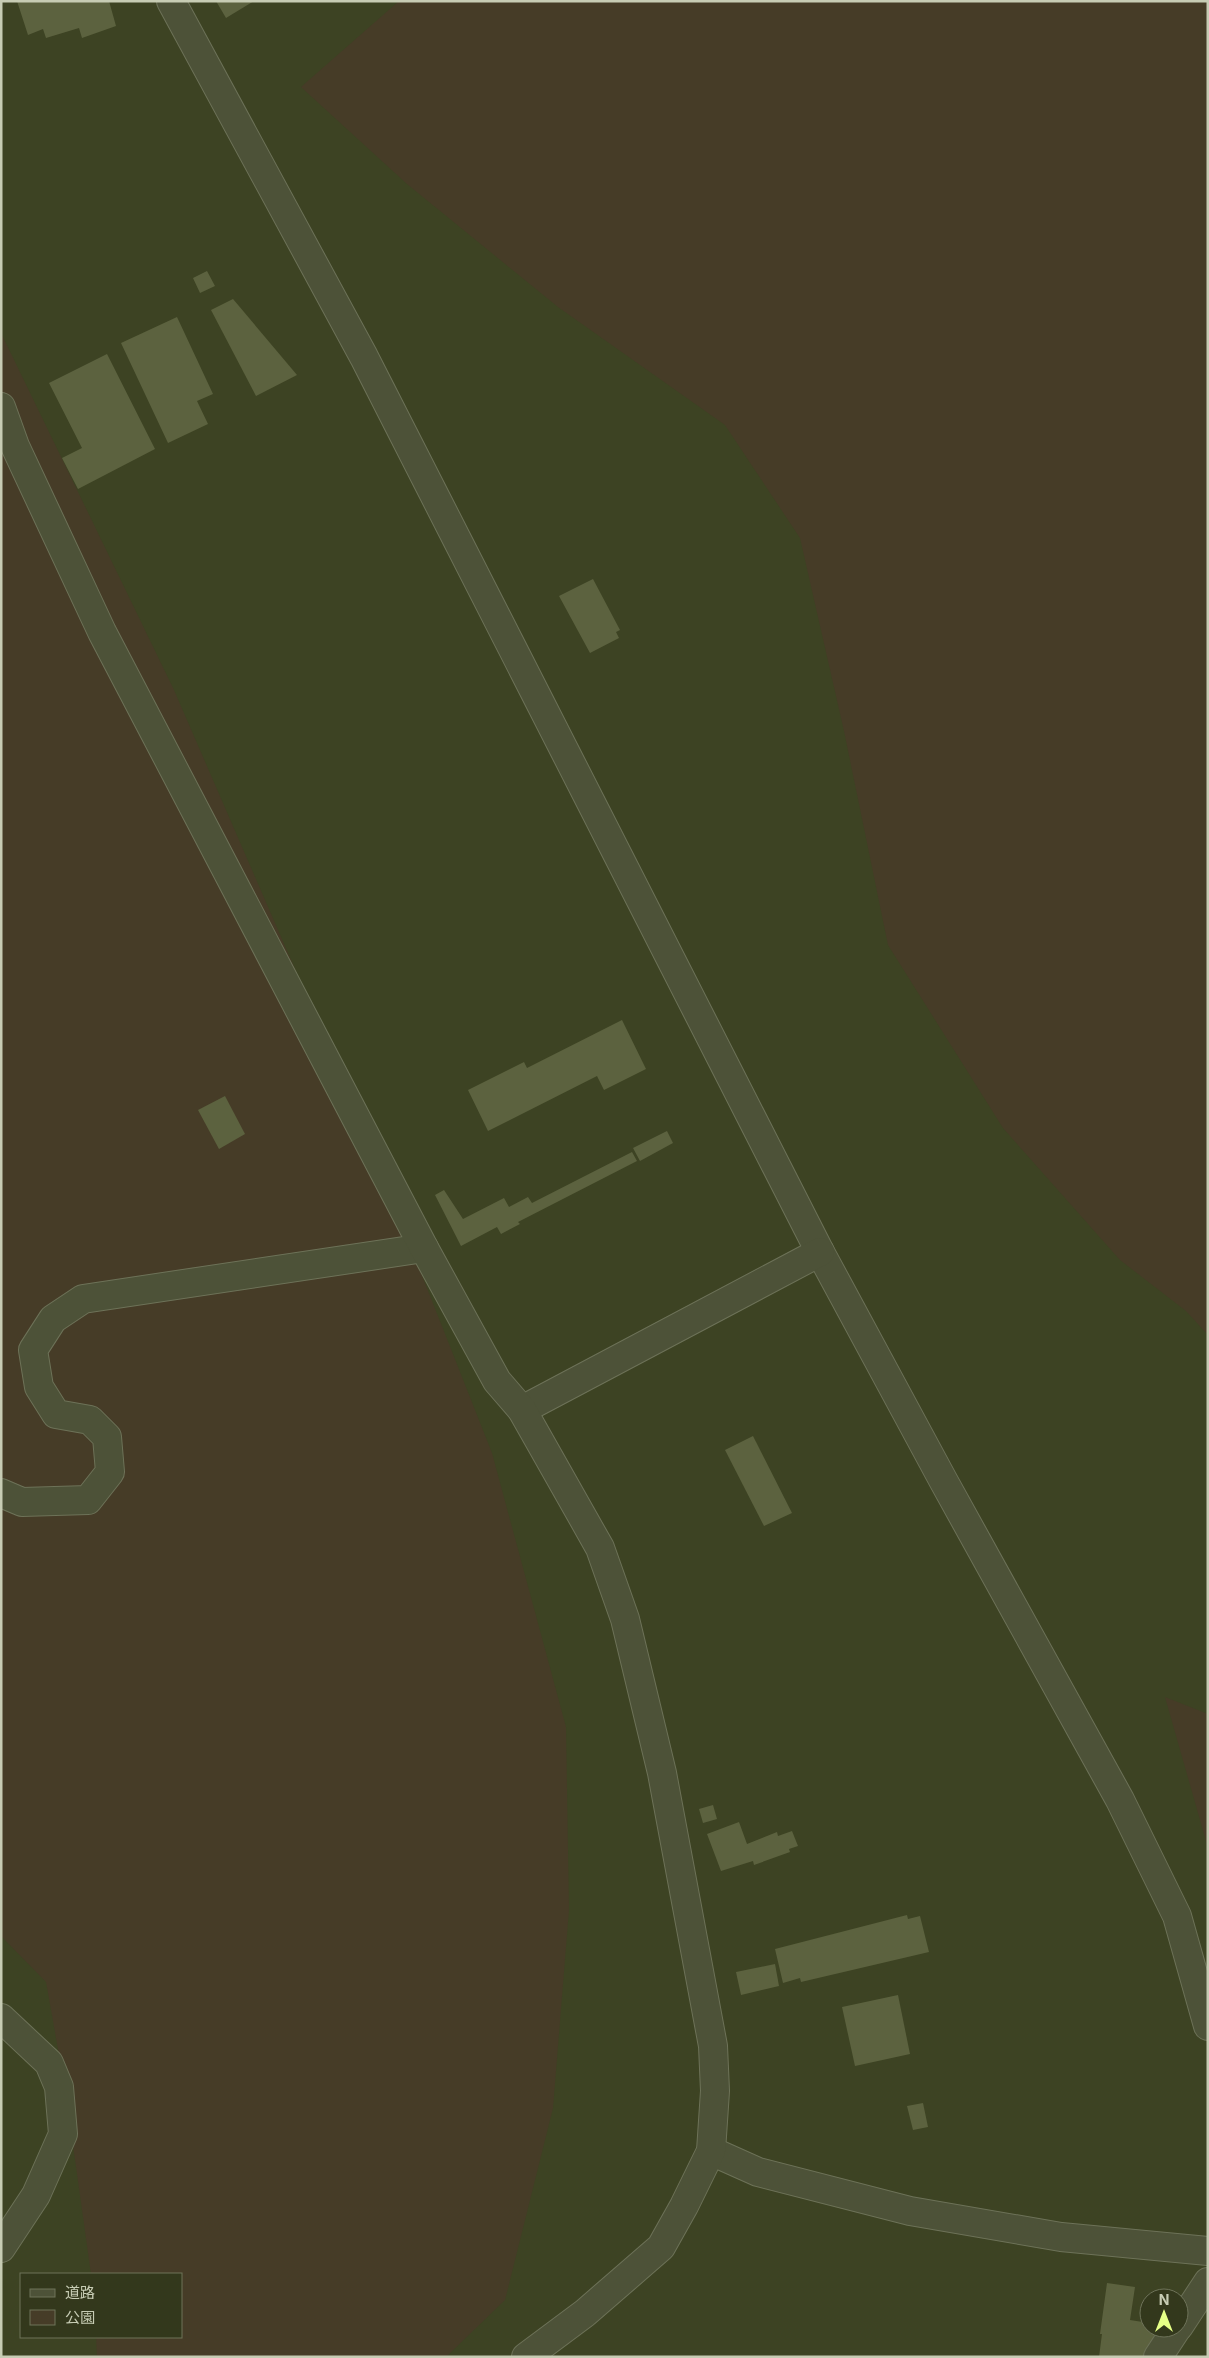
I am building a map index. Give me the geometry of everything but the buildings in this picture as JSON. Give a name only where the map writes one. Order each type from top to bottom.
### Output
[{"type":"street","points":[[171,1],[364,357],[820,1252],[943,1480],[1120,1800],[1177,1916],[1208,2026]]},
{"type":"street","points":[[1,407],[15,446],[102,632],[424,1248],[497,1381],[522,1410],[600,1548],[625,1619],[662,1773],[713,2046],[715,2091],[711,2151],[661,2247],[585,2313],[526,2357]]},
{"type":"street","points":[[1,1493],[22,1502],[88,1500],[110,1472],[107,1437],[90,1420],[56,1414],[39,1387],[33,1350],[53,1319],[83,1299],[424,1248]]},
{"type":"street","points":[[522,1410],[820,1252]]},
{"type":"street","points":[[1,2018],[49,2063],[60,2087],[63,2134],[36,2195],[1,2248]]},
{"type":"street","points":[[711,2151],[758,2172],[910,2211],[1061,2236],[1208,2251]]},
{"type":"street","points":[[1189,2310],[1208,2282]]},
{"type":"street","points":[[1158,2357],[1171,2338]]},
{"type":"green space","points":[[399,1],[1208,1],[1208,1335],[1186,1311],[1120,1260],[1003,1128],[888,945],[844,731],[800,538],[725,425],[558,307],[407,184],[301,87]]},
{"type":"green space","points":[[1,333],[174,690],[363,1126],[492,1453],[566,1727],[569,1910],[553,2108],[505,2300],[446,2357],[97,2357],[96,2338],[182,2338],[182,2273],[91,2273],[65,2088],[46,1982],[1,1936]]},
{"type":"green space","points":[[1165,1697],[1208,1714],[1208,1848]]}]
